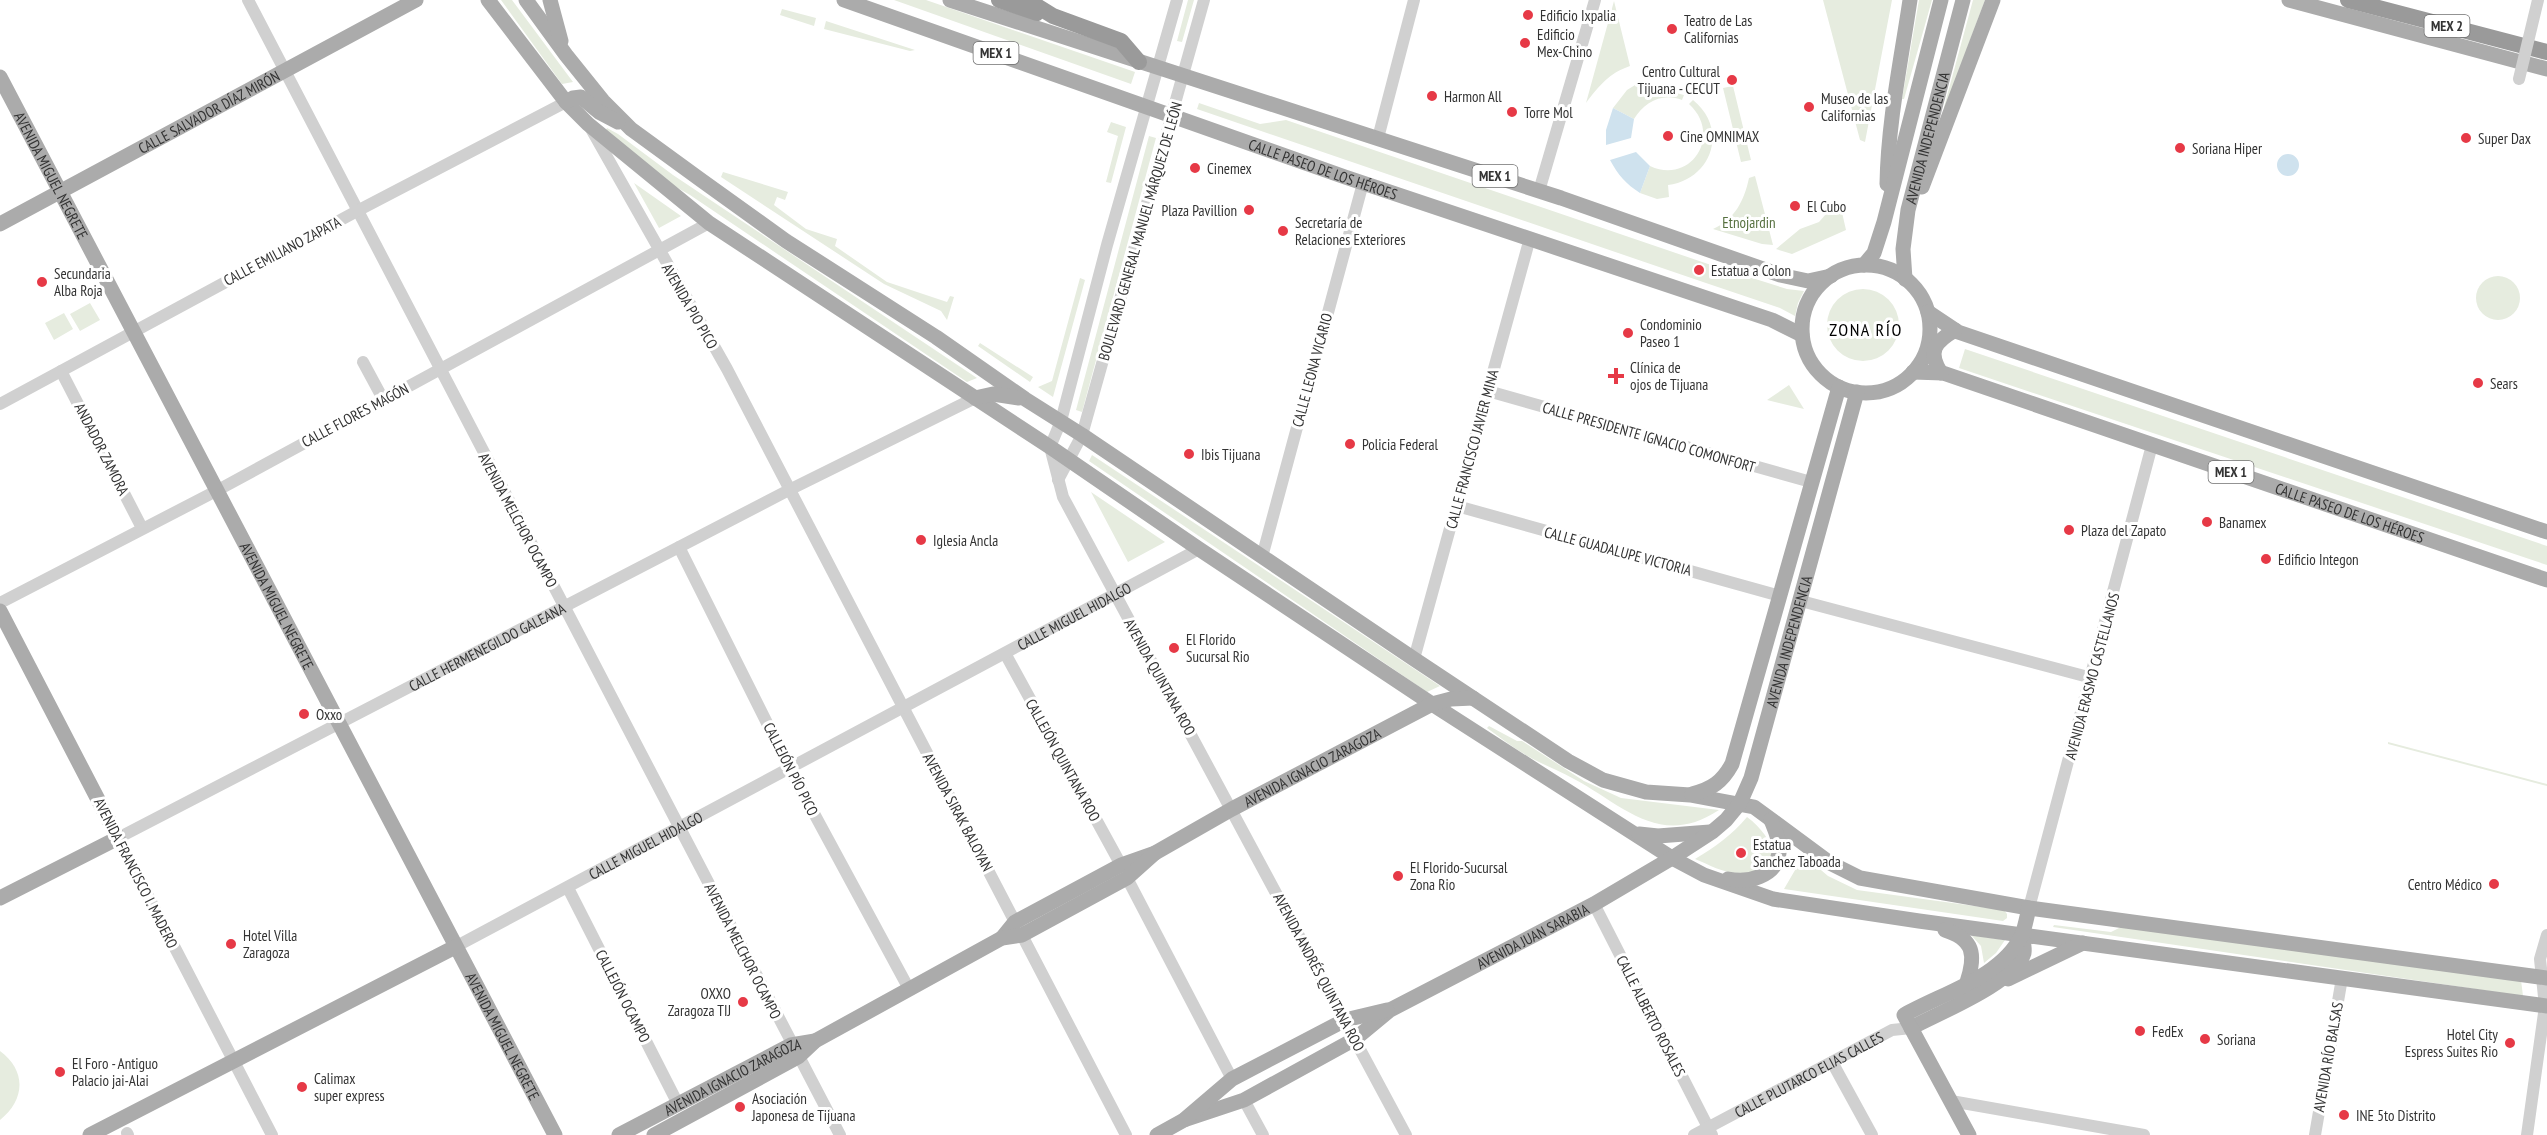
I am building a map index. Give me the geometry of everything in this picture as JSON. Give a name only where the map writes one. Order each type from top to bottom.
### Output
[{"type":"highway","points":[[999,0],[1031,12],[1053,15]]},
{"type":"highway","points":[[1027,0],[1053,15],[1121,41],[1140,62]]},
{"type":"highway","name":"MEX 2","points":[[2348,0],[2547,52]]},
{"type":"main road","name":"CALLE SALVADOR DÍAZ MIRÓN","points":[[0,224],[417,0]]},
{"type":"main road","points":[[488,0],[566,102],[588,124],[709,223],[1070,460],[1432,704],[1672,858],[1704,875],[1773,899],[2546,1006]]},
{"type":"main road","points":[[526,0],[566,55],[603,100],[631,129]]},
{"type":"main road","points":[[550,0],[566,55]]},
{"type":"main road","name":"CALLE PASEO DE LOS HÉROES","points":[[844,0],[1363,183],[1772,320],[1802,335]]},
{"type":"main road","name":"MEX 1","points":[[950,0],[1539,190],[1780,275],[1808,281],[1831,276]]},
{"type":"main road","points":[[1887,209],[1888,156],[1910,0]]},
{"type":"main road","name":"AVENIDA INDEPENDENCIA","points":[[1864,266],[1874,254],[1941,0]]},
{"type":"main road","name":"AVENIDA INDEPENDENCIA","points":[[1905,279],[1903,249],[1908,210],[1963,0]]},
{"type":"main road","points":[[1908,210],[1925,182],[1993,0]]},
{"type":"main road","points":[[2289,0],[2547,69]]},
{"type":"main road","name":"AVENIDA MIGUEL NEGRETE","points":[[0,78],[555,1135]]},
{"type":"main road","points":[[566,102],[581,97],[599,112],[631,129],[786,241],[936,337],[1024,399],[1061,421],[1568,761],[1603,780],[1646,792],[1690,795],[1754,807],[1830,863],[1860,878],[2030,908],[2545,977]]},
{"type":"main road","name":"MEX 1","points":[[1864,266],[1893,271],[1905,279],[1923,300],[1928,312],[1930,328],[1928,344],[1913,372],[1887,389],[1872,393],[1839,387],[1827,380],[1810,360],[1802,335],[1803,318],[1808,301],[1818,287],[1841,270],[1864,266]]},
{"type":"main road","name":"MEX 1","points":[[1928,312],[1954,330],[2547,532]]},
{"type":"main road","points":[[1941,373],[1934,357],[1934,349],[1938,341],[1954,330]]},
{"type":"main road","name":"CALLE PASEO DE LOS HÉROES","points":[[1913,372],[1941,373],[2547,580]]},
{"type":"main road","name":"AVENIDA INDEPENDENCIA","points":[[1690,795],[1712,788],[1725,776],[1732,764],[1839,387]]},
{"type":"main road","name":"AVENIDA INDEPENDENCIA","points":[[1672,858],[1712,832],[1740,804],[1751,778],[1857,392]]},
{"type":"main road","points":[[975,398],[993,394],[1024,399]]},
{"type":"main road","name":"AVENIDA FRANCISCO I. MADERO","points":[[0,610],[118,838]]},
{"type":"main road","name":"AVENIDA IGNACIO ZARAGOZA","points":[[619,1135],[678,1104],[815,1041],[1232,809],[1432,704],[1451,699],[1473,698]]},
{"type":"main road","points":[[1704,875],[1737,881],[1765,874],[1773,867],[1780,852],[1777,833],[1770,818]]},
{"type":"main road","points":[[1636,833],[1658,836],[1712,832]]},
{"type":"main road","name":"CALLE HERMENEGILDO GALEANA","points":[[0,898],[118,838]]},
{"type":"main road","name":"AVENIDA JUAN SARABIA","points":[[1157,1135],[1184,1120],[1244,1100],[1355,1040],[1390,1010],[1594,904],[1672,858]]},
{"type":"main road","points":[[2022,934],[2030,908]]},
{"type":"main road","points":[[1919,921],[1950,931],[1963,939],[1972,954],[1973,961],[1967,982]]},
{"type":"main road","name":"CALLE PLUTARCO ELIAS CALLES","points":[[1907,1022],[2005,957],[2022,934]]},
{"type":"main road","name":"CALLE PLUTARCO ELIAS CALLES","points":[[1907,1022],[1989,988],[2016,966],[2024,953],[2022,934]]},
{"type":"main road","points":[[1989,988],[2083,943]]},
{"type":"main road","name":"CALLE MIGUEL HIDALGO","points":[[90,1135],[455,947]]},
{"type":"main road","name":"AVENIDA JUAN SARABIA","points":[[1184,1120],[1232,1079],[1345,1020],[1390,1010]]},
{"type":"main road","points":[[1907,1022],[1969,1135]]},
{"type":"main road","name":"AVENIDA IGNACIO ZARAGOZA","points":[[654,1135],[795,1051]]},
{"type":"street","name":"AVENIDA MELCHOR OCAMPO","points":[[248,0],[564,607],[626,720],[679,827],[840,1135]]},
{"type":"street","name":"BOULEVARD GENERAL MANUEL MÁRQUEZ DE LEÓN","points":[[1050,447],[1061,421],[1107,245],[1177,0]]},
{"type":"street","name":"BOULEVARD GENERAL MANUEL MÁRQUEZ DE LEÓN","points":[[1070,460],[1082,435],[1203,0]]},
{"type":"street","points":[[1378,138],[1414,0]]},
{"type":"street","points":[[1539,190],[1595,0]]},
{"type":"street","points":[[2519,79],[2538,0]]},
{"type":"street","name":"CALLE EMILIANO ZAPATA","points":[[0,404],[359,210],[566,102]]},
{"type":"street","name":"AVENIDA PIO PICO","points":[[588,124],[658,252],[727,369],[789,490]]},
{"type":"street","name":"CALLE LEONA VICARIO","points":[[1262,557],[1363,183]]},
{"type":"street","name":"CALLE FLORES MAGÓN","points":[[0,603],[218,490],[709,223]]},
{"type":"street","name":"CALLE FRANCISCO JAVIER MINA","points":[[1414,659],[1530,238]]},
{"type":"street","points":[[363,362],[383,399]]},
{"type":"street","name":"ANDADOR ZAMORA","points":[[61,371],[142,528]]},
{"type":"street","name":"CALLE PRESIDENTE IGNACIO COMONFORT","points":[[1488,391],[1811,482]]},
{"type":"street","name":"CALLE HERMENEGILDO GALEANA","points":[[118,838],[789,490],[975,398]]},
{"type":"street","name":"AVENIDA ERASMO CASTELLANOS","points":[[2030,908],[2152,445]]},
{"type":"street","name":"AVENIDA QUINTANA ROO","points":[[1050,447],[1063,497],[1232,809]]},
{"type":"street","points":[[1058,480],[1070,460]]},
{"type":"street","name":"AVENIDA SIRAK BALOYAN","points":[[789,490],[1126,1135]]},
{"type":"street","name":"CALLE GUADALUPE VICTORIA","points":[[1456,506],[1780,596]]},
{"type":"street","name":"CALLEJÓN PÍO PICO","points":[[680,547],[790,769],[909,989]]},
{"type":"street","name":"CALLE MIGUEL HIDALGO","points":[[455,947],[1006,655],[1199,549]]},
{"type":"street","points":[[1801,601],[2092,678]]},
{"type":"street","name":"CALLEJÓN QUINTANA ROO","points":[[1006,655],[1124,871],[1232,1079]]},
{"type":"street","name":"AVENIDA ANDRÉS QUINTANA ROO","points":[[1232,809],[1406,1135]]},
{"type":"street","name":"AVENIDA FRANCISCO I. MADERO","points":[[118,838],[272,1135]]},
{"type":"street","name":"CALLEJÓN OCAMPO","points":[[568,888],[678,1104]]},
{"type":"street","name":"CALLE ALBERTO ROSALES","points":[[1594,904],[1710,1131]]},
{"type":"street","points":[[2527,1135],[2546,1006],[2545,977],[2540,959],[2547,935]]},
{"type":"street","name":"AVENIDA RÍO BALSAS","points":[[2315,1135],[2342,978]]},
{"type":"street","name":"CALLE PLUTARCO ELIAS CALLES","points":[[1694,1135],[1710,1131],[1907,1022]]},
{"type":"street","points":[[1832,1062],[1872,1135]]},
{"type":"street","points":[[1244,1100],[1263,1135]]},
{"type":"street","points":[[1951,1101],[2144,1135]]},
{"type":"green space","points":[[501,0],[512,0],[573,82],[562,84]]},
{"type":"green space","points":[[894,0],[926,0],[1135,72],[1131,84]]},
{"type":"green space","points":[[1188,0],[1194,0],[1182,42],[1177,41]]},
{"type":"green space","points":[[1823,0],[1892,0],[1865,142],[1860,140]]},
{"type":"green space","points":[[1919,0],[1932,0],[1904,99],[1902,99]]},
{"type":"green space","points":[[1973,0],[1985,0],[1945,108],[1944,107]]},
{"type":"green space","points":[[1614,1],[1630,66],[1610,76],[1586,103]]},
{"type":"green space","points":[[782,9],[816,18],[814,26],[780,15]]},
{"type":"green space","points":[[826,21],[915,50],[910,51],[824,29]]},
{"type":"green space","points":[[1640,82],[1646,95],[1668,91],[1684,95],[1682,100],[1668,97],[1655,100],[1643,108],[1634,119],[1613,108],[1627,90]]},
{"type":"green space","points":[[1733,86],[1751,160],[1741,162],[1723,88]]},
{"type":"green space","points":[[1693,100],[1704,112],[1713,138],[1711,151],[1705,163],[1696,173],[1683,181],[1668,185],[1669,197],[1657,199],[1640,193],[1650,166],[1665,170],[1678,169],[1698,154],[1703,129],[1699,116],[1689,104]]},
{"type":"green space","points":[[1199,103],[1260,124],[1286,120],[1711,265],[1787,289],[1804,291],[1795,316],[1780,308],[1197,109]]},
{"type":"green space","points":[[1111,122],[1126,127],[1111,183],[1106,182],[1118,136],[1107,132]]},
{"type":"green space","points":[[607,128],[673,175],[977,378],[967,382],[669,183],[606,130]]},
{"type":"green space","points":[[1149,136],[1156,138],[1082,412],[1076,410]]},
{"type":"green space","points":[[723,172],[788,192],[785,200],[777,197],[774,205],[806,229],[837,239],[835,246],[887,282],[947,302],[950,296],[954,297],[947,320],[941,311],[884,284],[721,177]]},
{"type":"green space","name":"Etnojardin","points":[[1755,176],[1773,245],[1762,244],[1713,229],[1733,215],[1741,202],[1749,178]]},
{"type":"green space","points":[[634,183],[681,216],[659,228]]},
{"type":"green space","points":[[1833,206],[1841,208],[1846,230],[1792,254],[1776,249],[1800,229],[1819,222]]},
{"type":"green space","points":[[2498,276],[2513,283],[2520,298],[2513,313],[2498,320],[2483,313],[2476,298],[2483,283]]},
{"type":"green space","points":[[1080,278],[1085,280],[1053,397],[1038,387],[1052,381]]},
{"type":"green space","points":[[1863,289],[1883,295],[1893,305],[1899,325],[1893,345],[1883,355],[1863,361],[1843,355],[1833,345],[1827,325],[1833,305],[1843,295]]},
{"type":"green space","points":[[90,303],[100,320],[80,331],[70,314]]},
{"type":"green space","points":[[64,313],[73,329],[54,340],[45,323]]},
{"type":"green space","points":[[980,343],[1033,377],[1030,382],[978,346]]},
{"type":"green space","points":[[1965,349],[2547,546],[2547,565],[1959,368]]},
{"type":"green space","points":[[1789,385],[1804,409],[1767,400]]},
{"type":"green space","points":[[1092,455],[1440,686],[1427,692],[1089,461]]},
{"type":"green space","points":[[1091,492],[1165,542],[1128,562]]},
{"type":"green space","points":[[1489,726],[1517,741],[1522,741],[1584,781],[1621,798],[1719,810],[1698,821],[1678,825],[1660,824],[1643,819],[1574,779],[1521,752],[1487,728]]},
{"type":"green space","points":[[2388,742],[2547,784],[2547,786],[2388,744]]},
{"type":"green space","points":[[1747,817],[1764,834],[1769,843],[1772,852],[1771,860],[1766,866],[1756,871],[1735,873],[1717,869],[1695,859],[1723,840]]},
{"type":"green space","points":[[1801,853],[1828,876],[1857,890],[2004,910],[2007,918],[2003,921],[1784,889],[1798,865]]},
{"type":"green space","points":[[2054,925],[2111,932],[2123,926],[2521,980],[2523,996],[2053,927]]},
{"type":"green space","points":[[1971,935],[2005,940],[1996,953],[1984,963],[1981,946]]},
{"type":"green space","points":[[0,1051],[15,1067],[20,1086],[14,1104],[0,1120]]},
{"type":"water","points":[[1613,108],[1634,119],[1631,138],[1606,145],[1606,130]]},
{"type":"water","points":[[1636,152],[1650,166],[1640,193],[1623,179],[1610,160]]},
{"type":"water","points":[[2288,154],[2296,157],[2299,165],[2296,173],[2288,176],[2280,173],[2277,165],[2280,157]]},
{"type":"place","name":"Edificio Ixpalia","points":[[1528,15]]},
{"type":"place","name":"Teatro de Las Californias","points":[[1672,29]]},
{"type":"place","name":"Edificio Mex-Chino","points":[[1525,43]]},
{"type":"place","name":"Centro Cultural Tijuana - CECUT","points":[[1732,80]]},
{"type":"place","name":"Harmon All","points":[[1432,96]]},
{"type":"place","name":"Museo de las Californias","points":[[1809,107]]},
{"type":"place","name":"Torre Mol","points":[[1512,112]]},
{"type":"place","name":"Cine OMNIMAX","points":[[1668,136]]},
{"type":"place","name":"Super Dax","points":[[2466,138]]},
{"type":"place","name":"Soriana Hiper","points":[[2180,148]]},
{"type":"place","name":"Cinemex","points":[[1195,168]]},
{"type":"place","name":"El Cubo","points":[[1795,206]]},
{"type":"place","name":"Plaza Pavillion","points":[[1249,210]]},
{"type":"place","name":"Secretaría de Relaciones Exteriores","points":[[1283,231]]},
{"type":"place","name":"Estatua a Colon","points":[[1699,270]]},
{"type":"place","name":"Secundaria Alba Roja","points":[[42,282]]},
{"type":"place","name":"Condominio Paseo 1","points":[[1628,333]]},
{"type":"place","name":"Clínica de ojos de Tijuana","points":[[1616,376]]},
{"type":"place","name":"Sears","points":[[2478,383]]},
{"type":"place","name":"Policia Federal","points":[[1350,444]]},
{"type":"place","name":"Ibis Tijuana","points":[[1189,454]]},
{"type":"place","name":"Banamex","points":[[2207,522]]},
{"type":"place","name":"Plaza del Zapato","points":[[2069,530]]},
{"type":"place","name":"Iglesia Ancla","points":[[921,540]]},
{"type":"place","name":"Edificio Integon","points":[[2266,559]]},
{"type":"place","name":"El Florido Sucursal Rio","points":[[1174,648]]},
{"type":"place","name":"Oxxo","points":[[304,714]]},
{"type":"place","name":"Estatua Sanchez Taboada","points":[[1741,853]]},
{"type":"place","name":"El Florido-Sucursal Zona Rio","points":[[1398,876]]},
{"type":"place","name":"Centro Médico","points":[[2494,884]]},
{"type":"place","name":"Hotel Villa Zaragoza","points":[[231,944]]},
{"type":"place","name":"OXXO Zaragoza TIJ","points":[[743,1002]]},
{"type":"place","name":"FedEx","points":[[2140,1031]]},
{"type":"place","name":"Soriana","points":[[2205,1039]]},
{"type":"place","name":"Hotel City Espress Suites Rio","points":[[2510,1043]]},
{"type":"place","name":"El Foro - Antiguo Palacio jai-Alai","points":[[60,1072]]},
{"type":"place","name":"Calimax super express","points":[[302,1087]]},
{"type":"place","name":"Asociación Japonesa de Tijuana","points":[[740,1107]]},
{"type":"place","name":"INE 5to Distrito","points":[[2344,1115]]},
{"type":"district","name":"ZONA RÍO","points":[[1866,329]]}]
